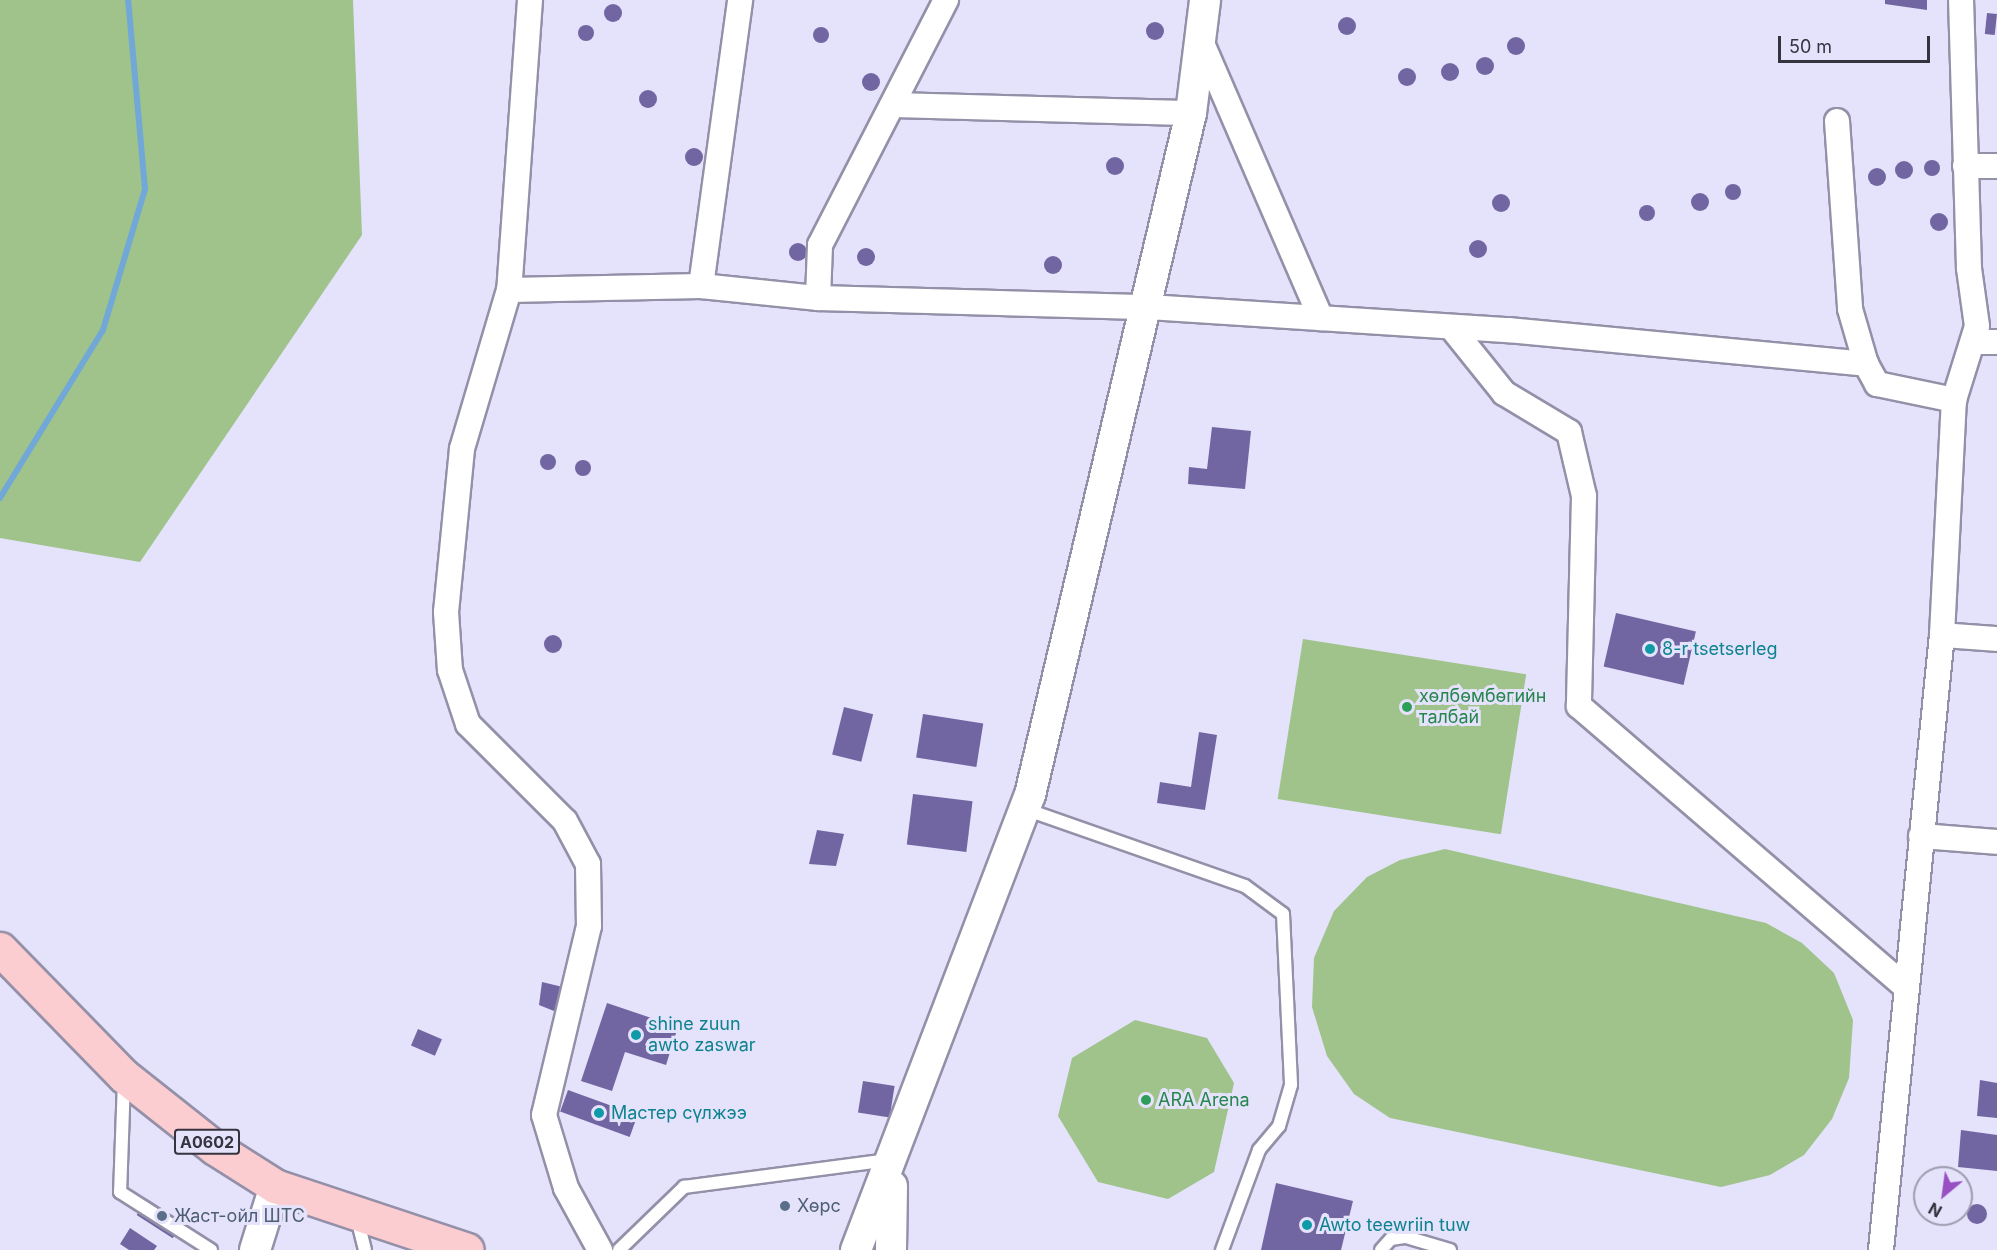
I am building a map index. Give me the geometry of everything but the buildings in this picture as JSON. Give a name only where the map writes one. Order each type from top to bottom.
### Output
[{"type":"highway","name":"A0602","points":[[0,949],[124,1076],[215,1148],[275,1186],[357,1214],[428,1245],[467,1250]]},
{"type":"street","points":[[531,0],[509,290],[462,449],[446,612],[450,670],[468,724],[565,821],[588,864],[589,926],[544,1115],[566,1188],[600,1250]]},
{"type":"street","points":[[701,286],[740,0]]},
{"type":"street","points":[[818,298],[820,245],[897,105],[946,0]]},
{"type":"street","points":[[856,1250],[894,1159],[1025,808],[1149,307],[1191,113],[1205,0]]},
{"type":"street","points":[[1881,1250],[1905,986],[1942,635],[1954,400],[1986,342],[1965,166],[1961,0]]},
{"type":"street","points":[[1201,41],[1321,318]]},
{"type":"street","points":[[897,105],[1191,113]]},
{"type":"street","points":[[1837,121],[1850,309],[1866,364],[1877,384],[1954,400]]},
{"type":"street","points":[[1965,166],[1997,165]]},
{"type":"street","points":[[509,290],[701,286],[818,298],[1149,307],[1451,327],[1866,364]]},
{"type":"street","points":[[1451,327],[1504,393],[1569,432],[1584,496],[1579,706],[1905,986]]},
{"type":"street","points":[[1942,635],[1997,639]]},
{"type":"street","points":[[1921,836],[1997,842]]},
{"type":"street","points":[[891,1250],[894,1159]]},
{"type":"street","points":[[255,1250],[275,1186]]},
{"type":"lane","points":[[1025,808],[1245,886],[1283,914],[1291,1085],[1279,1126],[1259,1150],[1222,1250]]},
{"type":"lane","points":[[124,1076],[120,1192],[211,1250]]},
{"type":"lane","points":[[619,1250],[684,1187],[894,1159]]},
{"type":"lane","points":[[357,1214],[365,1250]]},
{"type":"lane","points":[[1381,1250],[1391,1239],[1406,1237],[1450,1250]]},
{"type":"green space","points":[[0,0],[353,0],[362,235],[140,562],[0,538]]},
{"type":"green space","name":"хөлбөмбөгийн талбай","points":[[1303,639],[1526,674],[1501,834],[1278,799]]},
{"type":"green space","points":[[1445,849],[1766,923],[1802,943],[1834,973],[1853,1020],[1849,1078],[1832,1119],[1804,1155],[1770,1175],[1721,1187],[1390,1118],[1354,1094],[1327,1056],[1312,1007],[1314,958],[1334,911],[1367,877],[1400,860]]},
{"type":"green space","name":"ARA Arena","points":[[1135,1020],[1207,1038],[1234,1083],[1214,1172],[1168,1199],[1098,1182],[1058,1116],[1072,1058]]},
{"type":"waterway","points":[[0,498],[103,330],[145,189],[128,0]]},
{"type":"place","name":"8-r tsetserleg","points":[[1650,649]]},
{"type":"place","name":"хөлбөмбөгийн талбай","points":[[1407,707]]},
{"type":"place","name":"shine zuun awto zaswar","points":[[636,1035]]},
{"type":"place","name":"ARA Arena","points":[[1146,1100]]},
{"type":"place","name":"Мастер сүлжээ","points":[[599,1113]]},
{"type":"place","name":"Хөрс","points":[[785,1206]]},
{"type":"place","name":"Жаст-ойл ШТС","points":[[162,1216]]},
{"type":"place","name":"Awto teewriin tuw","points":[[1307,1225]]}]
